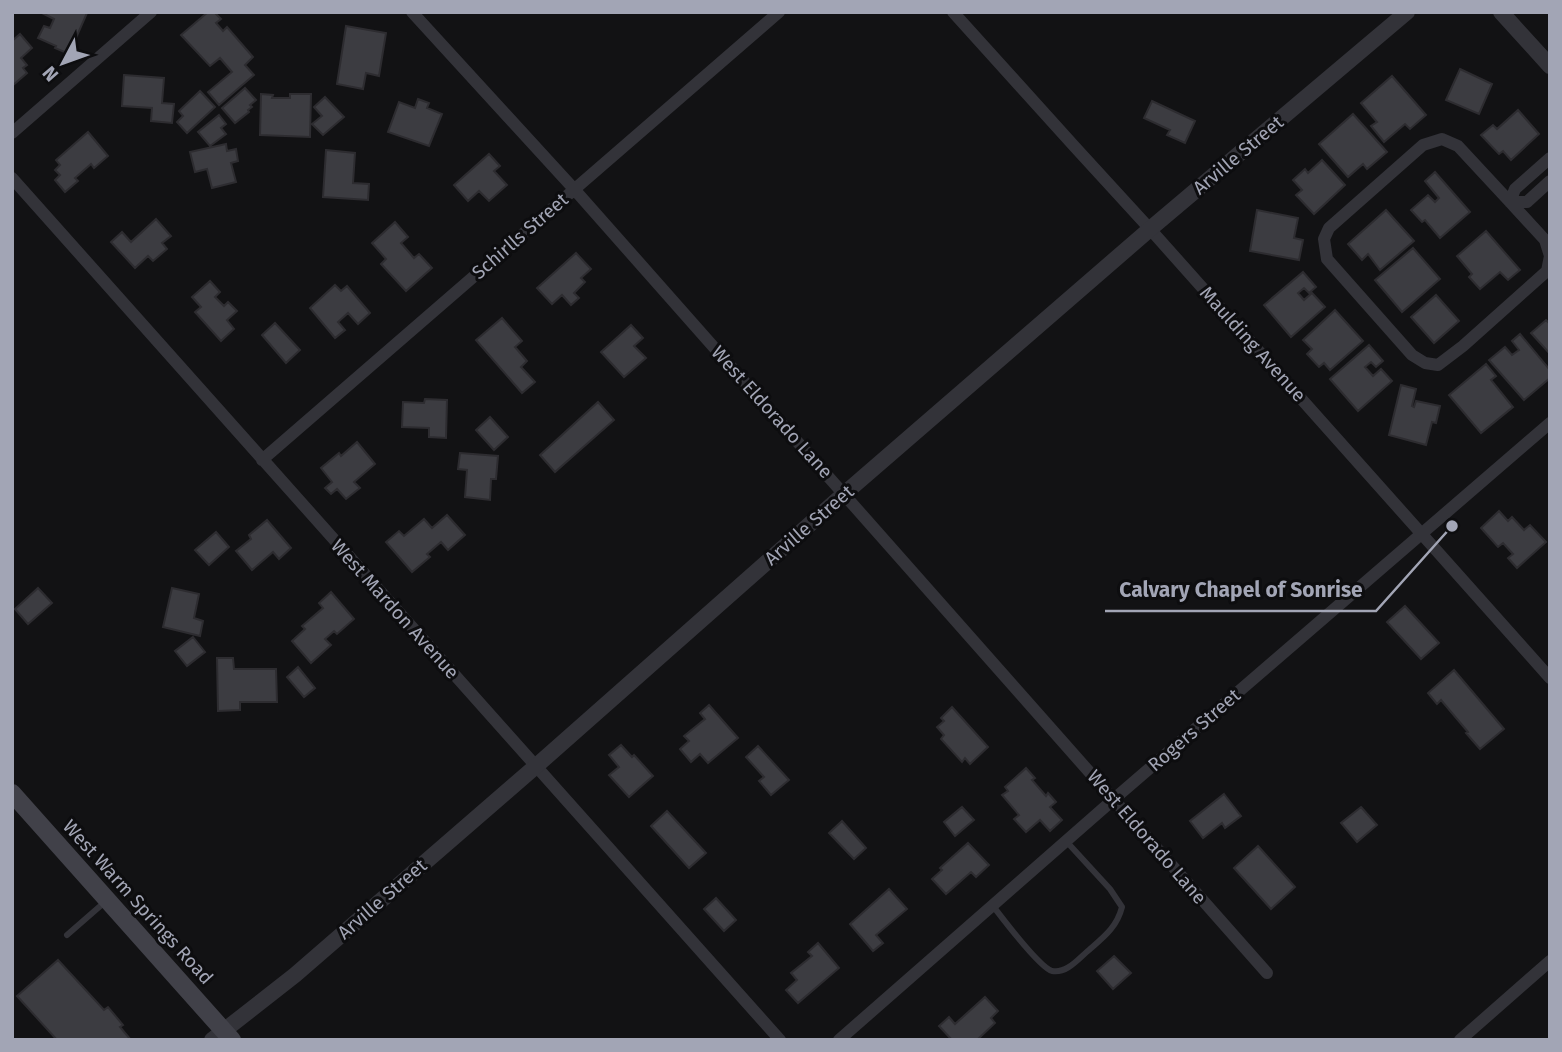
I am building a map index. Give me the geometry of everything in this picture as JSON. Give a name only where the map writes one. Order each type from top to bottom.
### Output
[{"type":"main road","name":"West Warm Springs Road","points":[[12,793],[107,900],[222,1037]]},
{"type":"street","points":[[12,133],[151,12]]},
{"type":"street","name":"West Eldorado Lane","points":[[412,12],[574,189],[1267,973]]},
{"type":"street","name":"Schirlls Street","points":[[262,460],[779,12]]},
{"type":"street","name":"Maulding Avenue","points":[[953,12],[1550,678]]},
{"type":"street","name":"Arville Street","points":[[222,1037],[1150,229],[1406,12]]},
{"type":"street","points":[[1501,12],[1550,66]]},
{"type":"street","points":[[1510,202],[1545,240],[1550,256],[1547,271],[1438,365],[1425,363],[1412,355],[1327,258],[1324,239],[1329,228],[1423,145],[1442,139],[1458,146],[1510,202],[1527,202],[1550,181]]},
{"type":"street","points":[[1510,202],[1515,189],[1550,158]]},
{"type":"street","name":"West Mardon Avenue","points":[[12,178],[780,1040]]},
{"type":"street","name":"Rogers Street","points":[[839,1040],[1550,423]]},
{"type":"street","points":[[1460,1040],[1550,961]]},
{"type":"lane","points":[[993,906],[1041,964],[1053,971],[1067,969],[1108,934],[1119,920],[1122,907],[1110,889],[1066,841]]},
{"type":"lane","points":[[67,935],[107,900]]},
{"type":"building","points":[[40,12],[87,13],[69,54],[38,38],[44,26],[50,28],[54,19]]},
{"type":"building","points":[[208,12],[214,12],[221,19],[216,23],[223,31],[227,27],[253,57],[245,65],[254,75],[219,105],[208,92],[232,72],[220,58],[210,66],[181,35]]},
{"type":"building","points":[[346,26],[386,33],[379,76],[366,73],[363,89],[337,84]]},
{"type":"building","points":[[20,34],[32,48],[21,58],[27,65],[23,68],[27,73],[12,86],[12,41]]},
{"type":"building","points":[[1460,69],[1492,84],[1479,114],[1446,100]]},
{"type":"building","points":[[124,75],[164,78],[162,103],[174,104],[172,123],[151,121],[152,108],[122,106]]},
{"type":"building","points":[[1392,76],[1426,115],[1410,129],[1405,124],[1384,142],[1371,126],[1377,122],[1361,103]]},
{"type":"building","points":[[245,88],[256,100],[250,105],[252,107],[249,112],[235,123],[222,108]]},
{"type":"building","points":[[200,91],[215,107],[187,133],[177,122],[183,116],[179,111]]},
{"type":"building","points":[[261,94],[273,95],[272,98],[290,98],[290,94],[311,94],[310,137],[260,135]]},
{"type":"building","points":[[325,97],[344,117],[323,135],[312,124],[322,116],[314,107]]},
{"type":"building","points":[[418,99],[429,103],[427,108],[442,114],[429,146],[388,132],[399,102],[415,108]]},
{"type":"building","points":[[1152,101],[1195,121],[1185,143],[1167,135],[1170,130],[1144,118]]},
{"type":"building","points":[[1518,110],[1539,134],[1511,160],[1503,151],[1499,154],[1481,135],[1493,125],[1497,129]]},
{"type":"building","points":[[1353,114],[1387,152],[1367,169],[1363,164],[1348,177],[1319,144]]},
{"type":"building","points":[[219,115],[226,124],[221,128],[226,134],[210,146],[198,132]]},
{"type":"building","points":[[88,132],[108,156],[94,168],[91,164],[75,178],[78,181],[65,192],[55,180],[60,175],[55,170],[60,165],[56,160]]},
{"type":"building","points":[[226,144],[227,151],[236,149],[238,161],[231,163],[236,182],[212,188],[207,169],[195,172],[190,152]]},
{"type":"building","points":[[326,150],[355,153],[353,183],[369,184],[368,200],[323,197]]},
{"type":"building","points":[[489,154],[500,166],[494,171],[507,185],[489,201],[479,191],[468,201],[454,185]]},
{"type":"building","points":[[1322,160],[1345,185],[1314,214],[1296,195],[1302,190],[1293,180],[1305,169],[1308,173]]},
{"type":"building","points":[[1435,172],[1470,212],[1440,238],[1425,220],[1422,222],[1411,210],[1428,195],[1435,202],[1439,198],[1425,181]]},
{"type":"building","points":[[1257,210],[1298,218],[1294,238],[1303,240],[1299,260],[1250,251]]},
{"type":"building","points":[[1386,210],[1414,241],[1380,270],[1368,254],[1362,260],[1348,244]]},
{"type":"building","points":[[156,219],[171,236],[162,243],[167,249],[153,261],[148,256],[135,268],[111,242],[122,232],[131,242]]},
{"type":"building","points":[[395,222],[408,237],[401,243],[414,258],[419,254],[432,268],[406,291],[381,264],[386,259],[372,243]]},
{"type":"building","points":[[1486,231],[1520,270],[1508,280],[1500,272],[1480,289],[1469,277],[1472,274],[1457,256]]},
{"type":"building","points":[[1413,248],[1440,279],[1402,312],[1375,280]]},
{"type":"building","points":[[576,253],[591,269],[581,278],[585,282],[574,293],[579,298],[571,305],[562,295],[552,304],[537,288]]},
{"type":"building","points":[[1303,272],[1316,287],[1309,293],[1304,288],[1298,293],[1304,300],[1312,293],[1325,307],[1291,337],[1264,305]]},
{"type":"building","points":[[210,281],[220,292],[215,297],[224,306],[228,302],[237,311],[227,320],[234,329],[221,341],[195,312],[201,307],[192,297]]},
{"type":"building","points":[[335,285],[341,291],[347,286],[370,313],[358,324],[348,313],[338,322],[345,330],[335,338],[310,308]]},
{"type":"building","points":[[1436,295],[1459,321],[1434,343],[1411,317]]},
{"type":"building","points":[[1335,310],[1363,341],[1330,370],[1324,363],[1319,367],[1307,354],[1312,349],[1303,340]]},
{"type":"building","points":[[502,318],[522,341],[515,347],[527,361],[521,367],[535,382],[522,393],[476,340]]},
{"type":"building","points":[[1546,320],[1550,324],[1550,354],[1531,333]]},
{"type":"building","points":[[275,323],[300,350],[286,363],[262,335]]},
{"type":"building","points":[[631,325],[643,338],[634,346],[646,358],[624,377],[601,352]]},
{"type":"building","points":[[1520,334],[1550,370],[1550,378],[1524,400],[1489,360],[1505,347],[1512,355],[1519,350],[1512,341]]},
{"type":"building","points":[[1369,345],[1383,361],[1376,367],[1371,362],[1365,367],[1373,376],[1381,369],[1392,381],[1358,411],[1330,379]]},
{"type":"building","points":[[1486,364],[1496,376],[1491,380],[1513,407],[1481,433],[1449,395]]},
{"type":"building","points":[[1401,385],[1416,389],[1412,406],[1414,407],[1416,401],[1440,406],[1436,423],[1432,422],[1426,445],[1389,435]]},
{"type":"building","points":[[425,399],[447,400],[446,438],[429,437],[429,428],[402,427],[403,402],[424,403]]},
{"type":"building","points":[[598,402],[614,420],[555,472],[540,455]]},
{"type":"building","points":[[490,417],[508,437],[494,450],[476,430]]},
{"type":"building","points":[[357,442],[375,464],[354,482],[360,488],[346,499],[337,489],[331,494],[325,488],[332,482],[321,468]]},
{"type":"building","points":[[460,453],[498,456],[496,479],[491,479],[490,500],[465,497],[467,470],[458,469]]},
{"type":"building","points":[[1499,511],[1508,521],[1512,517],[1524,530],[1530,525],[1546,542],[1517,568],[1508,558],[1513,554],[1503,543],[1498,547],[1481,528]]},
{"type":"building","points":[[447,515],[465,535],[448,550],[441,542],[427,554],[430,557],[412,572],[386,542],[399,531],[404,536],[424,519],[432,528]]},
{"type":"building","points":[[267,520],[291,548],[279,559],[273,552],[252,570],[236,551],[251,539],[249,535]]},
{"type":"building","points":[[216,532],[229,547],[209,565],[195,550]]},
{"type":"building","points":[[38,588],[52,603],[28,624],[15,609]]},
{"type":"building","points":[[172,588],[199,594],[194,618],[203,621],[200,636],[163,627]]},
{"type":"building","points":[[331,592],[354,619],[337,634],[334,631],[325,639],[331,645],[311,663],[292,641],[305,629],[302,626],[323,608],[319,603]]},
{"type":"building","points":[[1405,606],[1439,643],[1421,659],[1387,622]]},
{"type":"building","points":[[193,637],[205,652],[187,666],[175,651]]},
{"type":"building","points":[[217,658],[233,658],[234,669],[276,669],[277,702],[240,702],[240,710],[218,711]]},
{"type":"building","points":[[298,667],[315,688],[304,697],[287,677]]},
{"type":"building","points":[[1454,670],[1504,729],[1480,749],[1441,700],[1437,704],[1428,693]]},
{"type":"building","points":[[709,705],[738,738],[708,763],[700,754],[691,762],[680,749],[689,741],[684,736],[705,719],[700,713]]},
{"type":"building","points":[[952,707],[988,747],[970,764],[965,758],[962,762],[941,739],[944,735],[937,727],[944,721],[941,718]]},
{"type":"building","points":[[621,745],[653,776],[629,797],[609,775],[619,767],[609,755]]},
{"type":"building","points":[[758,746],[789,780],[771,795],[759,781],[764,777],[746,757]]},
{"type":"building","points":[[1026,768],[1046,796],[1048,793],[1056,802],[1050,807],[1062,820],[1050,831],[1040,820],[1026,832],[1014,819],[1019,815],[1002,795],[1008,791],[1005,787]]},
{"type":"building","points":[[1224,794],[1241,816],[1225,828],[1222,823],[1203,838],[1190,821]]},
{"type":"building","points":[[962,807],[974,820],[955,836],[944,822]]},
{"type":"building","points":[[1361,807],[1377,825],[1357,842],[1341,823]]},
{"type":"building","points":[[667,811],[706,853],[689,868],[651,826]]},
{"type":"building","points":[[842,821],[866,848],[854,859],[829,833]]},
{"type":"building","points":[[968,843],[989,865],[976,877],[971,872],[946,894],[932,879],[942,870],[940,868]]},
{"type":"building","points":[[1258,846],[1295,887],[1271,909],[1234,868]]},
{"type":"building","points":[[889,889],[907,909],[876,935],[883,943],[873,951],[850,924]]},
{"type":"building","points":[[716,898],[736,920],[724,931],[704,909]]},
{"type":"building","points":[[818,943],[839,968],[798,1003],[786,990],[797,980],[791,973],[812,956],[808,952]]},
{"type":"building","points":[[1114,956],[1131,973],[1113,989],[1097,971]]},
{"type":"building","points":[[58,960],[104,1010],[108,1007],[131,1040],[57,1040],[17,996]]},
{"type":"building","points":[[985,997],[998,1011],[991,1018],[995,1023],[977,1040],[952,1040],[939,1026],[949,1017],[955,1024]]},
{"type":"place","name":"Calvary Chapel of Sonrise","points":[[1452,526]]}]
